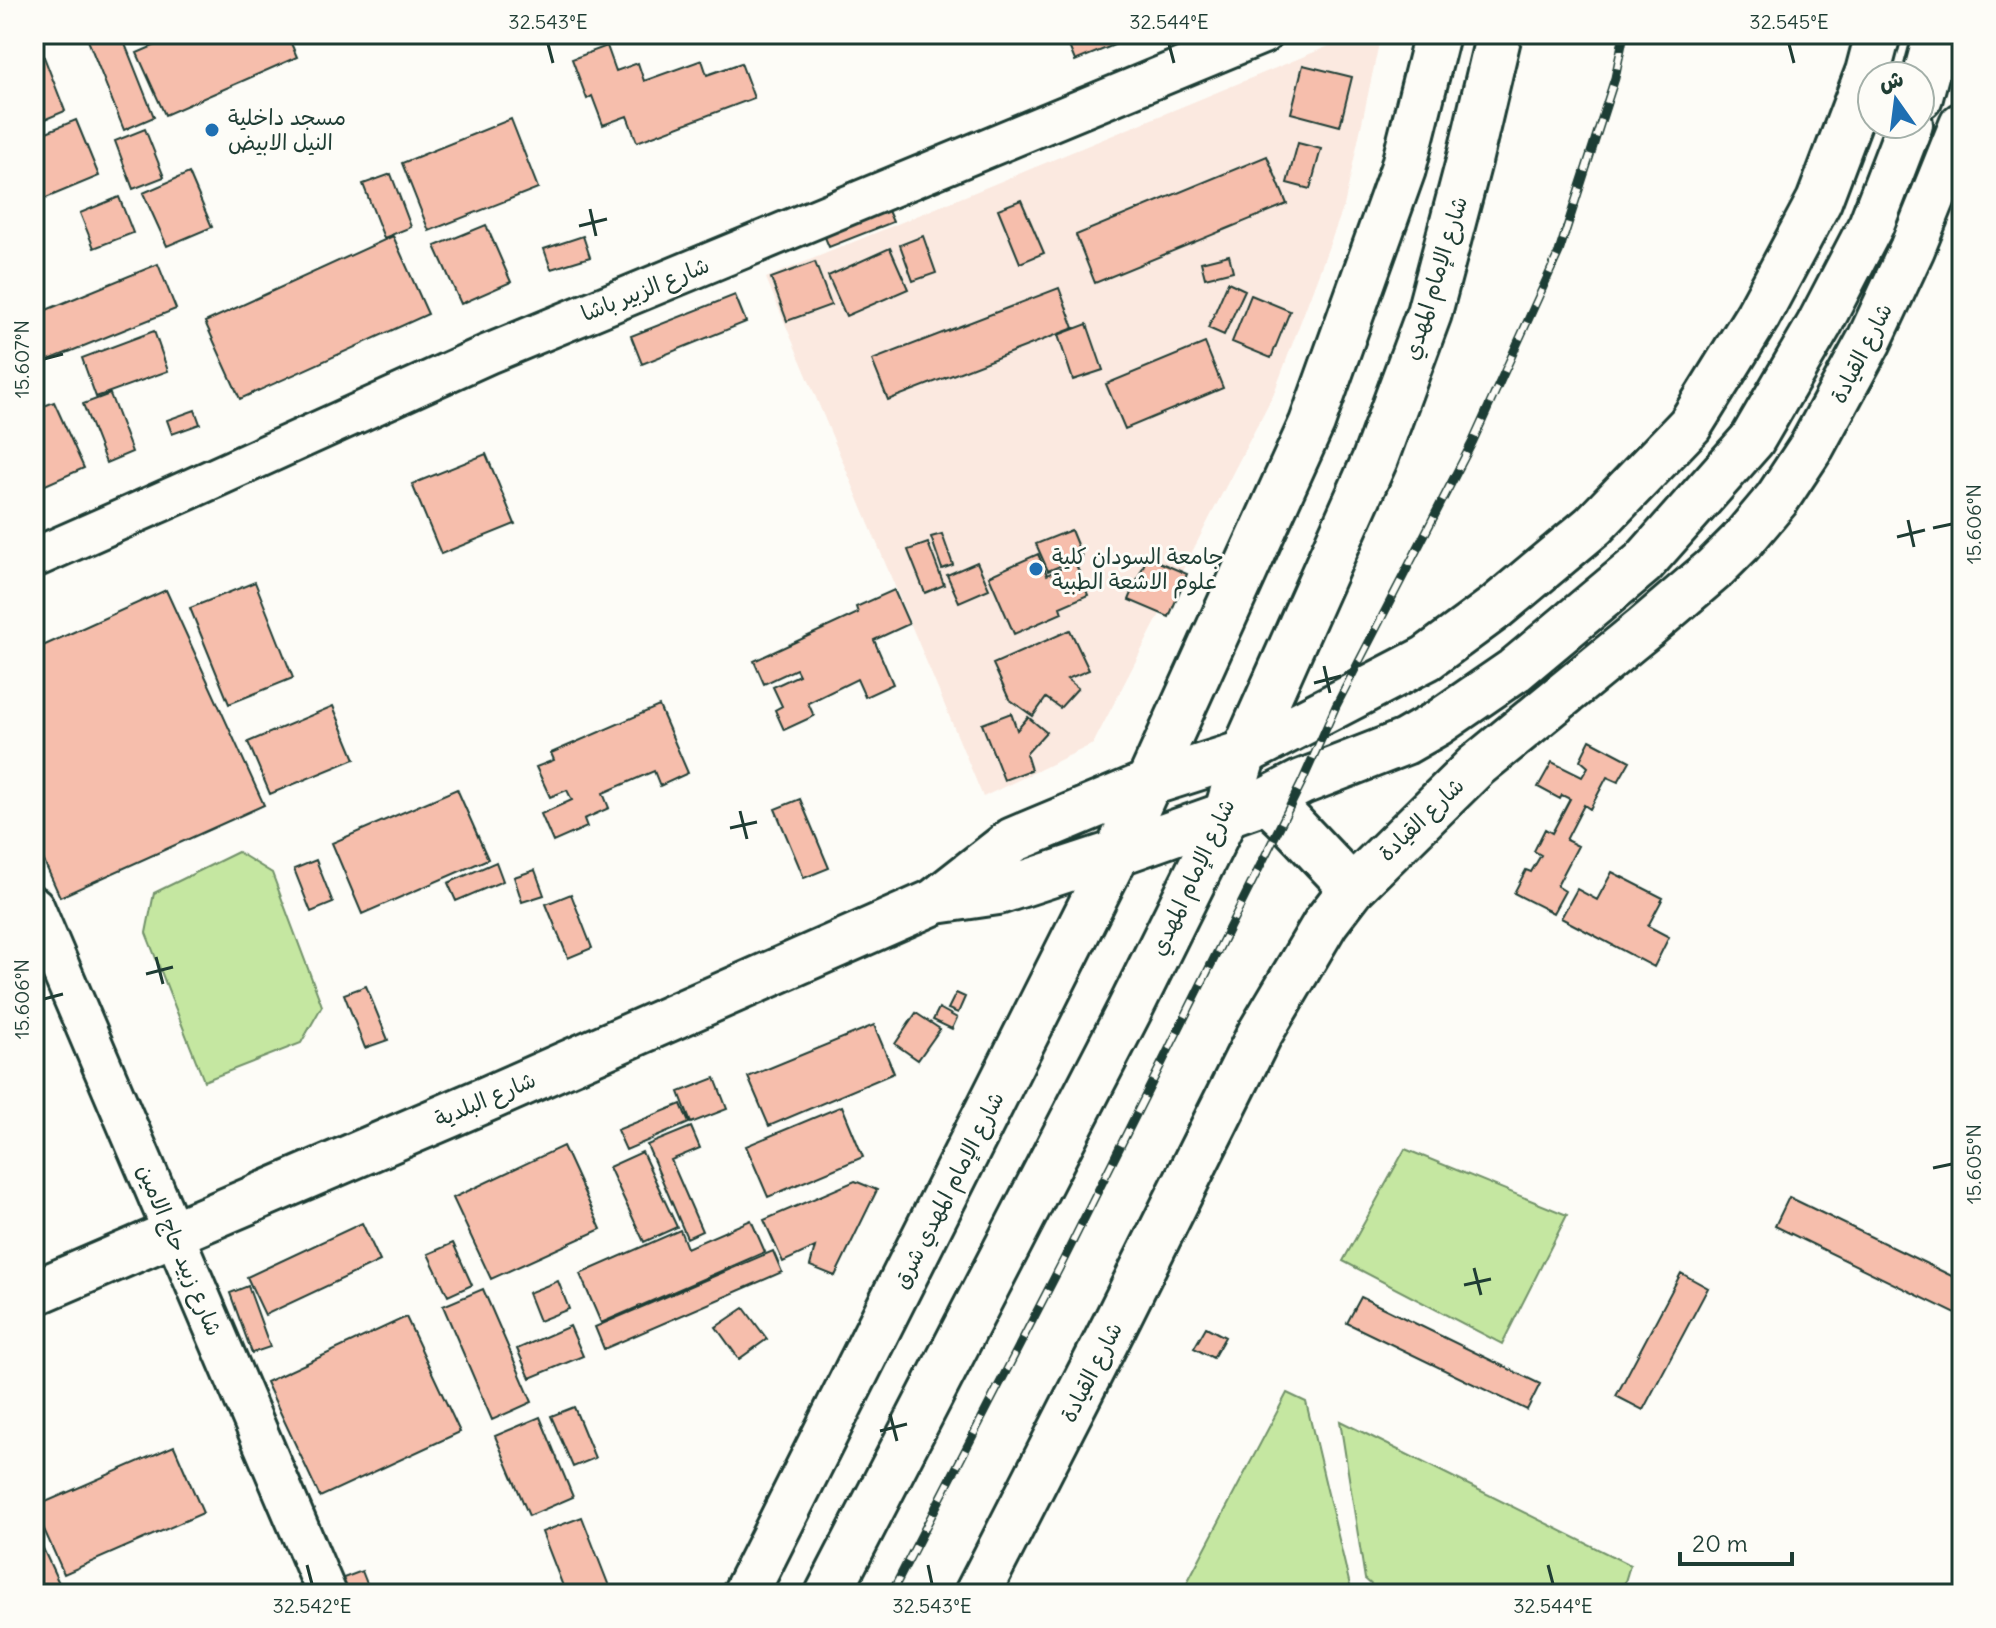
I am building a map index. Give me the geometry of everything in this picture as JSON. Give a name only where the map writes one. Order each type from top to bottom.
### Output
[{"type":"main road","points":[[1147,784],[1312,423],[1403,169],[1437,34]]},
{"type":"main road","name":"شارع الإمام المهدي","points":[[828,1594],[1122,1025],[1226,815],[1244,753],[1375,459],[1429,313],[1499,34]]},
{"type":"main road","points":[[934,902],[1013,840],[1147,784],[1244,753],[1427,658],[1495,608],[1593,526],[1690,425],[1758,315],[1819,201],[1868,72],[1878,34]]},
{"type":"main road","points":[[1930,60],[1937,34]]},
{"type":"main road","name":"شارع القيادة","points":[[977,1594],[1259,1035],[1326,922],[1352,888],[1476,766],[1714,569],[1777,499],[1812,446],[1869,341],[1912,249],[1962,125]]},
{"type":"main road","points":[[934,902],[998,892],[1267,800],[1302,782],[1405,742],[1515,670],[1643,563],[1752,440],[1819,325],[1871,225],[1904,140]]},
{"type":"main road","name":"شارع الإمام المهدي شرق","points":[[745,1594],[1117,853],[1147,784]]},
{"type":"main road","points":[[1267,800],[1352,888]]},
{"type":"main road","name":"شارع البلدية","points":[[34,1293],[489,1098],[934,902]]},
{"type":"street","name":"شارع الزبير باشا","points":[[34,558],[488,354],[1263,34]]},
{"type":"street","name":"شارع زبيد حاج الامين","points":[[34,906],[327,1594]]},
{"type":"shaded area","name":"جامعة السودان كلية علوم الاشعة الطبية","points":[[1358,34],[1381,34],[1344,206],[1274,393],[1093,744],[983,797],[766,278]]},
{"type":"green space","points":[[238,852],[272,873],[322,1006],[301,1043],[204,1081],[146,933],[154,893]]},
{"type":"green space","points":[[1405,1149],[1567,1215],[1502,1344],[1343,1261]]},
{"type":"green space","points":[[1287,1393],[1306,1402],[1352,1594],[1181,1594]]},
{"type":"green space","points":[[1340,1421],[1630,1565],[1624,1585],[1610,1594],[1382,1594],[1365,1579]]},
{"type":"building","points":[[121,34],[154,117],[124,130],[86,35]]},
{"type":"building","points":[[181,34],[287,34],[297,57],[165,115],[137,53]]},
{"type":"building","points":[[1064,34],[1141,34],[1075,61]]},
{"type":"building","points":[[39,44],[65,111],[34,124],[34,46]]},
{"type":"building","points":[[607,46],[616,71],[638,63],[644,81],[702,60],[707,75],[741,63],[754,98],[637,142],[627,116],[603,125],[592,96],[587,99],[572,59]]},
{"type":"building","points":[[1303,65],[1352,77],[1340,126],[1291,113]]},
{"type":"building","points":[[511,119],[538,188],[429,231],[402,163]]},
{"type":"building","points":[[76,120],[99,176],[34,203],[34,137]]},
{"type":"building","points":[[145,129],[164,177],[133,189],[115,141]]},
{"type":"building","points":[[1298,143],[1321,149],[1310,189],[1287,183]]},
{"type":"building","points":[[1267,156],[1287,204],[1095,283],[1076,235]]},
{"type":"building","points":[[189,173],[212,227],[167,246],[143,193]]},
{"type":"building","points":[[391,174],[411,227],[384,238],[363,184]]},
{"type":"building","points":[[119,197],[133,233],[94,248],[80,213]]},
{"type":"building","points":[[1021,200],[1044,253],[1020,263],[998,209]]},
{"type":"building","points":[[886,206],[893,222],[829,247],[822,230]]},
{"type":"building","points":[[486,225],[511,282],[461,304],[435,246]]},
{"type":"building","points":[[393,236],[428,314],[240,399],[205,322]]},
{"type":"building","points":[[583,236],[590,257],[551,269],[544,249]]},
{"type":"building","points":[[923,236],[936,273],[913,281],[900,245]]},
{"type":"building","points":[[890,248],[908,289],[846,316],[828,276]]},
{"type":"building","points":[[1229,255],[1233,271],[1205,278],[1201,262]]},
{"type":"building","points":[[815,262],[831,305],[787,321],[771,278]]},
{"type":"building","points":[[158,264],[176,309],[34,366],[34,315]]},
{"type":"building","points":[[1228,282],[1245,290],[1224,335],[1208,328]]},
{"type":"building","points":[[1059,288],[1074,328],[888,400],[872,360]]},
{"type":"building","points":[[735,295],[746,322],[642,364],[631,336]]},
{"type":"building","points":[[1251,295],[1290,311],[1271,358],[1232,342]]},
{"type":"building","points":[[1087,324],[1103,370],[1073,380],[1058,335]]},
{"type":"building","points":[[154,331],[168,371],[96,397],[82,358]]},
{"type":"building","points":[[1205,343],[1223,388],[1125,429],[1106,384]]},
{"type":"building","points":[[110,394],[132,452],[106,463],[83,404]]},
{"type":"building","points":[[54,402],[84,468],[34,490],[34,410]]},
{"type":"building","points":[[195,410],[200,424],[172,434],[167,420]]},
{"type":"building","points":[[486,454],[515,524],[441,554],[412,484]]},
{"type":"building","points":[[1071,530],[1082,557],[1048,571],[1036,544]]},
{"type":"building","points":[[942,534],[953,565],[942,569],[931,537]]},
{"type":"building","points":[[928,543],[944,585],[925,593],[908,550]]},
{"type":"building","points":[[1038,554],[1047,575],[1075,562],[1088,595],[1060,607],[1062,613],[1014,634],[989,576]]},
{"type":"building","points":[[1147,557],[1187,574],[1169,617],[1129,600]]},
{"type":"building","points":[[977,562],[989,589],[959,602],[947,575]]},
{"type":"building","points":[[255,582],[293,678],[229,704],[190,608]]},
{"type":"building","points":[[166,590],[264,805],[60,897],[34,839],[34,650]]},
{"type":"building","points":[[894,590],[909,624],[874,640],[893,684],[865,697],[857,679],[808,703],[814,716],[784,730],[775,710],[782,706],[773,687],[799,675],[796,669],[764,684],[754,661],[858,613],[856,607]]},
{"type":"building","points":[[1070,630],[1089,670],[1067,679],[1078,688],[1060,708],[1046,698],[1033,716],[1009,699],[993,664]]},
{"type":"building","points":[[333,706],[355,759],[270,794],[248,742]]},
{"type":"building","points":[[659,706],[688,773],[660,786],[654,771],[603,793],[609,808],[584,819],[587,827],[553,842],[541,814],[572,800],[567,790],[550,797],[536,767],[554,760],[551,753]]},
{"type":"building","points":[[1011,713],[1017,730],[1028,717],[1046,732],[1026,754],[1031,770],[1004,780],[982,724]]},
{"type":"building","points":[[1590,740],[1630,761],[1618,782],[1607,777],[1590,809],[1584,805],[1566,840],[1578,846],[1557,886],[1565,891],[1553,913],[1514,893],[1526,870],[1531,872],[1541,855],[1534,851],[1545,829],[1552,833],[1570,799],[1562,795],[1560,799],[1538,787],[1552,762],[1582,777],[1588,767],[1580,760]]},
{"type":"building","points":[[457,789],[488,859],[362,914],[332,843]]},
{"type":"building","points":[[800,799],[829,868],[804,878],[775,809]]},
{"type":"building","points":[[316,860],[333,903],[311,912],[294,869]]},
{"type":"building","points":[[496,862],[503,881],[456,901],[448,883]]},
{"type":"building","points":[[535,870],[544,895],[522,902],[514,877]]},
{"type":"building","points":[[1612,872],[1663,898],[1648,926],[1669,937],[1654,967],[1561,918],[1577,889],[1597,900]]},
{"type":"building","points":[[571,894],[592,948],[568,958],[546,904]]},
{"type":"building","points":[[366,986],[388,1040],[365,1048],[344,994]]},
{"type":"building","points":[[956,993],[965,997],[958,1013],[948,1009]]},
{"type":"building","points":[[939,1008],[957,1018],[952,1029],[933,1020]]},
{"type":"building","points":[[916,1013],[940,1029],[918,1060],[895,1044]]},
{"type":"building","points":[[874,1025],[894,1073],[769,1126],[748,1077]]},
{"type":"building","points":[[715,1078],[727,1109],[691,1123],[679,1092]]},
{"type":"building","points":[[681,1104],[689,1123],[626,1150],[617,1130]]},
{"type":"building","points":[[842,1106],[863,1157],[768,1197],[746,1146]]},
{"type":"building","points":[[691,1127],[700,1148],[671,1160],[702,1231],[687,1238],[647,1145]]},
{"type":"building","points":[[563,1146],[601,1229],[491,1279],[453,1198]]},
{"type":"building","points":[[642,1152],[677,1227],[644,1242],[609,1167]]},
{"type":"building","points":[[855,1181],[877,1190],[835,1276],[810,1266],[815,1247],[783,1262],[764,1220]]},
{"type":"building","points":[[1789,1197],[1962,1281],[1962,1317],[1775,1226]]},
{"type":"building","points":[[751,1220],[765,1252],[601,1323],[580,1274],[680,1230],[687,1248]]},
{"type":"building","points":[[362,1223],[380,1261],[265,1315],[247,1277]]},
{"type":"building","points":[[453,1243],[472,1285],[448,1296],[428,1254]]},
{"type":"building","points":[[773,1251],[782,1272],[604,1349],[595,1327]]},
{"type":"building","points":[[1681,1273],[1708,1288],[1643,1410],[1616,1396]]},
{"type":"building","points":[[558,1281],[569,1309],[539,1321],[528,1293]]},
{"type":"building","points":[[248,1286],[270,1347],[252,1353],[230,1293]]},
{"type":"building","points":[[483,1289],[532,1402],[492,1420],[443,1306]]},
{"type":"building","points":[[1361,1297],[1540,1384],[1527,1410],[1347,1323]]},
{"type":"building","points":[[744,1308],[767,1339],[739,1359],[716,1327]]},
{"type":"building","points":[[406,1317],[460,1432],[320,1497],[266,1382]]},
{"type":"building","points":[[570,1326],[583,1356],[530,1378],[517,1349]]},
{"type":"building","points":[[1206,1327],[1225,1337],[1213,1358],[1194,1348]]},
{"type":"building","points":[[574,1407],[595,1458],[573,1467],[551,1416]]},
{"type":"building","points":[[540,1417],[573,1497],[529,1516],[495,1436]]},
{"type":"building","points":[[174,1446],[203,1513],[64,1574],[34,1507]]},
{"type":"building","points":[[582,1517],[612,1594],[566,1594],[542,1532]]},
{"type":"building","points":[[40,1542],[64,1594],[34,1594],[34,1545]]},
{"type":"building","points":[[362,1571],[371,1594],[344,1594],[338,1580]]},
{"type":"railway","points":[[891,1594],[1063,1261],[1302,782],[1336,706],[1473,441],[1559,252],[1615,78],[1624,34]]},
{"type":"place","name":"مسجد داخلية النيل الابيض","points":[[212,130]]},
{"type":"place","name":"جامعة السودان كلية علوم الاشعة الطبية","points":[[1036,569]]}]
